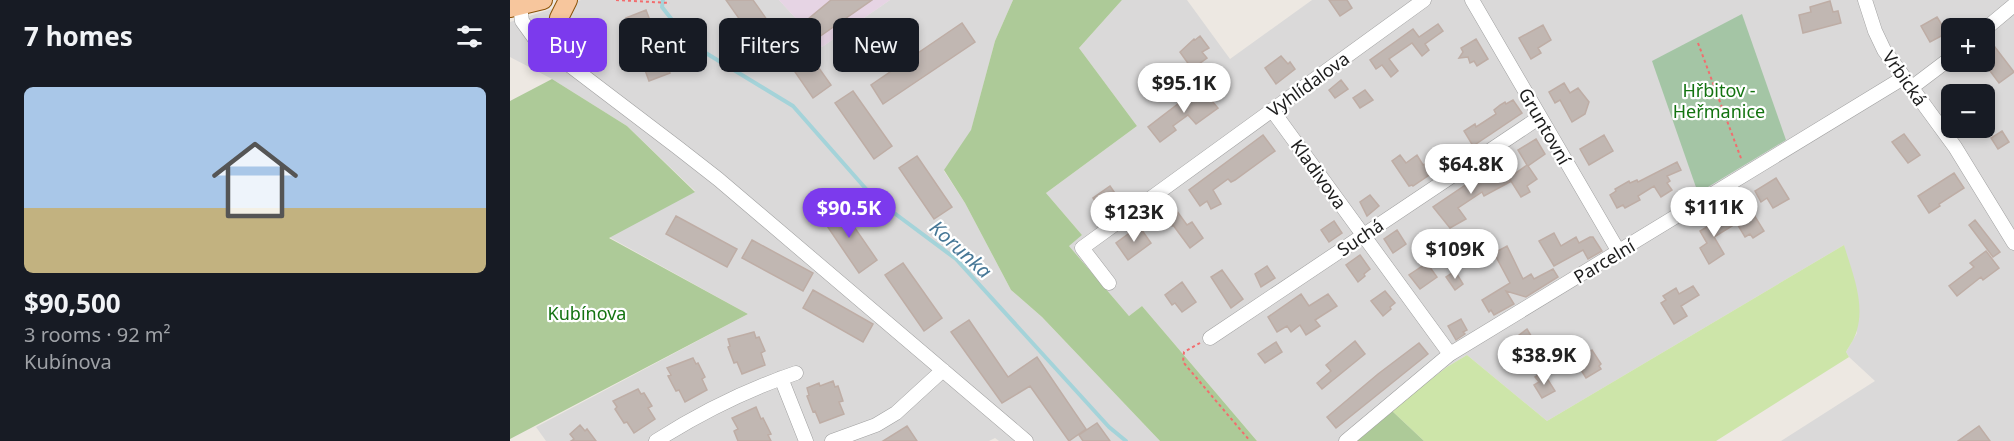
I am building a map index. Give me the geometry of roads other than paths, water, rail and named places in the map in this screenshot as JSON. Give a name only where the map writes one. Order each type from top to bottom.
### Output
[{"type":"main road","points":[[516,5],[543,0]]},
{"type":"main road","points":[[559,18],[568,0]]},
{"type":"street","name":"Vyhlídalova","points":[[1109,283],[1082,248],[1424,0]]},
{"type":"street","name":"Gruntovní","points":[[1472,0],[1619,252]]},
{"type":"street","name":"Vrbická","points":[[1865,0],[1879,41],[1955,147],[2012,236]]},
{"type":"street","points":[[516,5],[528,31]]},
{"type":"street","points":[[1995,21],[2014,5]]},
{"type":"street","name":"Parcelní","points":[[1346,441],[1450,354],[1746,174],[1941,63]]},
{"type":"street","points":[[579,72],[677,147],[1026,441]]},
{"type":"street","name":"Kladivova","points":[[1272,110],[1450,354]]},
{"type":"street","name":"Suchá","points":[[1210,338],[1540,117]]},
{"type":"street","points":[[832,441],[876,424],[896,413],[943,370]]},
{"type":"street","points":[[656,441],[695,416],[796,373]]},
{"type":"street","points":[[781,378],[806,441]]},
{"type":"waterway","name":"Korunka","points":[[663,0],[662,7],[691,44],[793,106],[874,198],[956,259],[1109,427],[1126,441]]},
{"type":"park label","name":"Hřbitov - Heřmanice","points":[[1719,100]]},
{"type":"park label","name":"Kubínova","points":[[587,313]]}]
